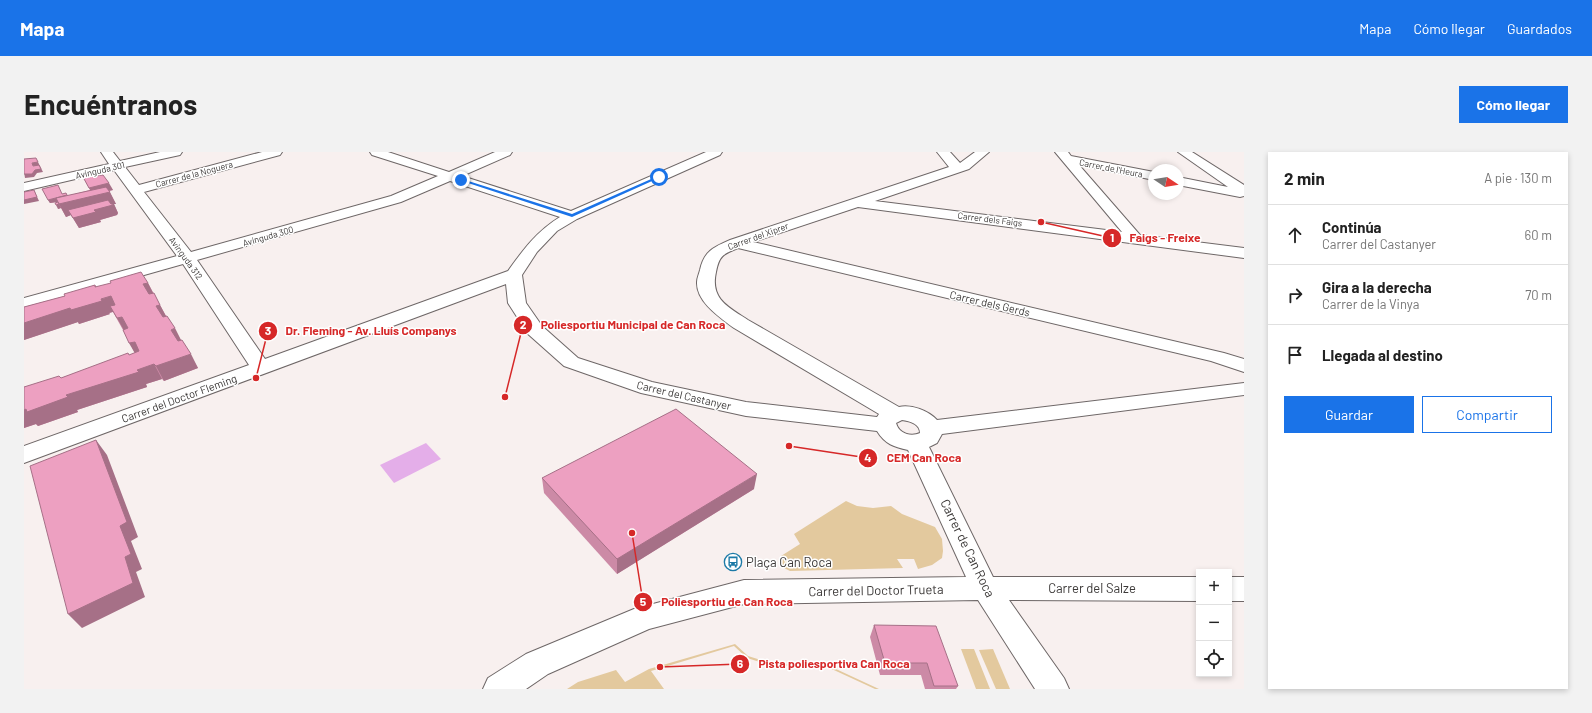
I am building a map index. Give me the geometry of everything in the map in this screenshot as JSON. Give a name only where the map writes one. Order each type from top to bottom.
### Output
[{"type":"street","name":"Avinguda 312","points":[[107,152],[187,258],[260,367]]},
{"type":"street","name":"Avinguda 301","points":[[24,187],[176,152]]},
{"type":"street","name":"Carrer de la Noguera","points":[[135,190],[276,152]]},
{"type":"street","points":[[376,152],[572,216]]},
{"type":"street","name":"Avinguda 300","points":[[24,304],[396,199],[506,152]]},
{"type":"street","points":[[514,275],[531,249],[552,228],[572,216],[716,152]]},
{"type":"street","points":[[942,152],[950,158],[953,164],[961,167]]},
{"type":"street","name":"Carrer del Xiprer","points":[[924,436],[909,442],[896,438],[887,430],[890,420],[720,309],[708,294],[705,283],[706,273],[710,261],[718,251],[736,243],[961,167],[982,152]]},
{"type":"street","points":[[1184,152],[1244,193]]},
{"type":"street","points":[[1064,156],[1134,237]]},
{"type":"street","name":"Carrer de l'Heura","points":[[1064,156],[1148,175]]},
{"type":"street","points":[[1184,182],[1244,193]]},
{"type":"street","name":"Carrer dels Faigs","points":[[856,202],[1134,237],[1244,253]]},
{"type":"street","name":"Carrer dels Gerds","points":[[736,243],[1217,357],[1244,366]]},
{"type":"street","name":"Carrer del Doctor Fleming","points":[[24,455],[260,367],[514,275]]},
{"type":"street","name":"Carrer del Castanyer","points":[[514,275],[517,303],[534,330],[571,362],[648,388],[746,409],[890,420]]},
{"type":"street","points":[[924,436],[1244,390]]},
{"type":"street","name":"Carrer de Can Roca","points":[[924,436],[985,588],[1053,689]]},
{"type":"street","name":"Carrer del Salze","points":[[985,588],[1196,589]]},
{"type":"street","name":"Carrer del Doctor Trueta","points":[[499,689],[537,664],[644,618],[744,592],[985,588]]},
{"type":"street","points":[[1232,589],[1244,589]]},
{"type":"shaded area","points":[[426,443],[441,459],[394,483],[380,465]]},
{"type":"shaded area","points":[[846,501],[857,506],[873,508],[891,506],[902,514],[935,527],[942,539],[942,558],[932,565],[918,569],[914,559],[897,559],[903,568],[790,571],[782,567],[781,556],[800,544],[794,534]]},
{"type":"shaded area","points":[[735,644],[748,656],[764,661],[781,664],[823,663],[879,689],[875,689],[823,665],[781,666],[763,663],[747,658],[734,646],[651,671],[664,689],[567,689],[578,682],[616,670],[625,682],[649,669]]},
{"type":"shaded area","points":[[961,649],[974,649],[990,689],[976,689]]},
{"type":"shaded area","points":[[993,649],[1010,689],[996,689],[979,650]]},
{"type":"building","points":[[36,158],[38,162],[32,163],[33,166],[39,165],[41,169],[35,170],[32,174],[24,174],[24,159]]},
{"type":"building","points":[[95,174],[96,176],[103,175],[109,183],[89,188],[83,177]]},
{"type":"building","points":[[58,185],[62,194],[66,193],[67,195],[48,200],[42,189]]},
{"type":"building","points":[[106,187],[110,192],[59,204],[56,198]]},
{"type":"building","points":[[34,190],[37,197],[24,200],[24,192]]},
{"type":"building","points":[[108,200],[113,205],[94,210],[96,212],[73,218],[68,210]]},
{"type":"building","points":[[141,272],[148,283],[143,284],[149,294],[154,293],[160,305],[156,306],[163,317],[167,316],[175,328],[171,330],[178,341],[182,340],[191,354],[156,366],[154,364],[137,370],[139,372],[66,395],[68,397],[27,412],[26,409],[24,410],[24,387],[59,376],[61,378],[128,353],[129,355],[139,351],[135,342],[129,343],[123,330],[128,328],[122,317],[117,318],[110,306],[115,305],[111,296],[101,299],[102,301],[71,310],[70,308],[24,323],[24,307],[65,296],[64,294],[95,285],[95,287],[111,283],[110,281]]},
{"type":"building","points":[[676,409],[757,474],[617,559],[542,478]]},
{"type":"building","points":[[96,440],[127,522],[120,526],[131,554],[125,557],[133,583],[68,614],[30,466]]},
{"type":"building","points":[[874,625],[936,626],[958,686],[934,686],[927,663],[885,663]]},
{"type":"place","name":"Faigs - Freixe","points":[[1041,222]]},
{"type":"place","name":"Dr. Fleming - Av. Lluís Companys","points":[[256,378]]},
{"type":"place","name":"Poliesportiu Municipal de Can Roca","points":[[505,397]]},
{"type":"place","name":"CEM Can Roca","points":[[789,446]]},
{"type":"place","name":"Poliesportiu de Can Roca","points":[[632,533]]},
{"type":"place","name":"Plaça Can Roca","points":[[733,562]]},
{"type":"place","name":"Pista poliesportiva Can Roca","points":[[660,667]]},
{"type":"route","points":[[461,180],[572,216],[659,177]]}]
